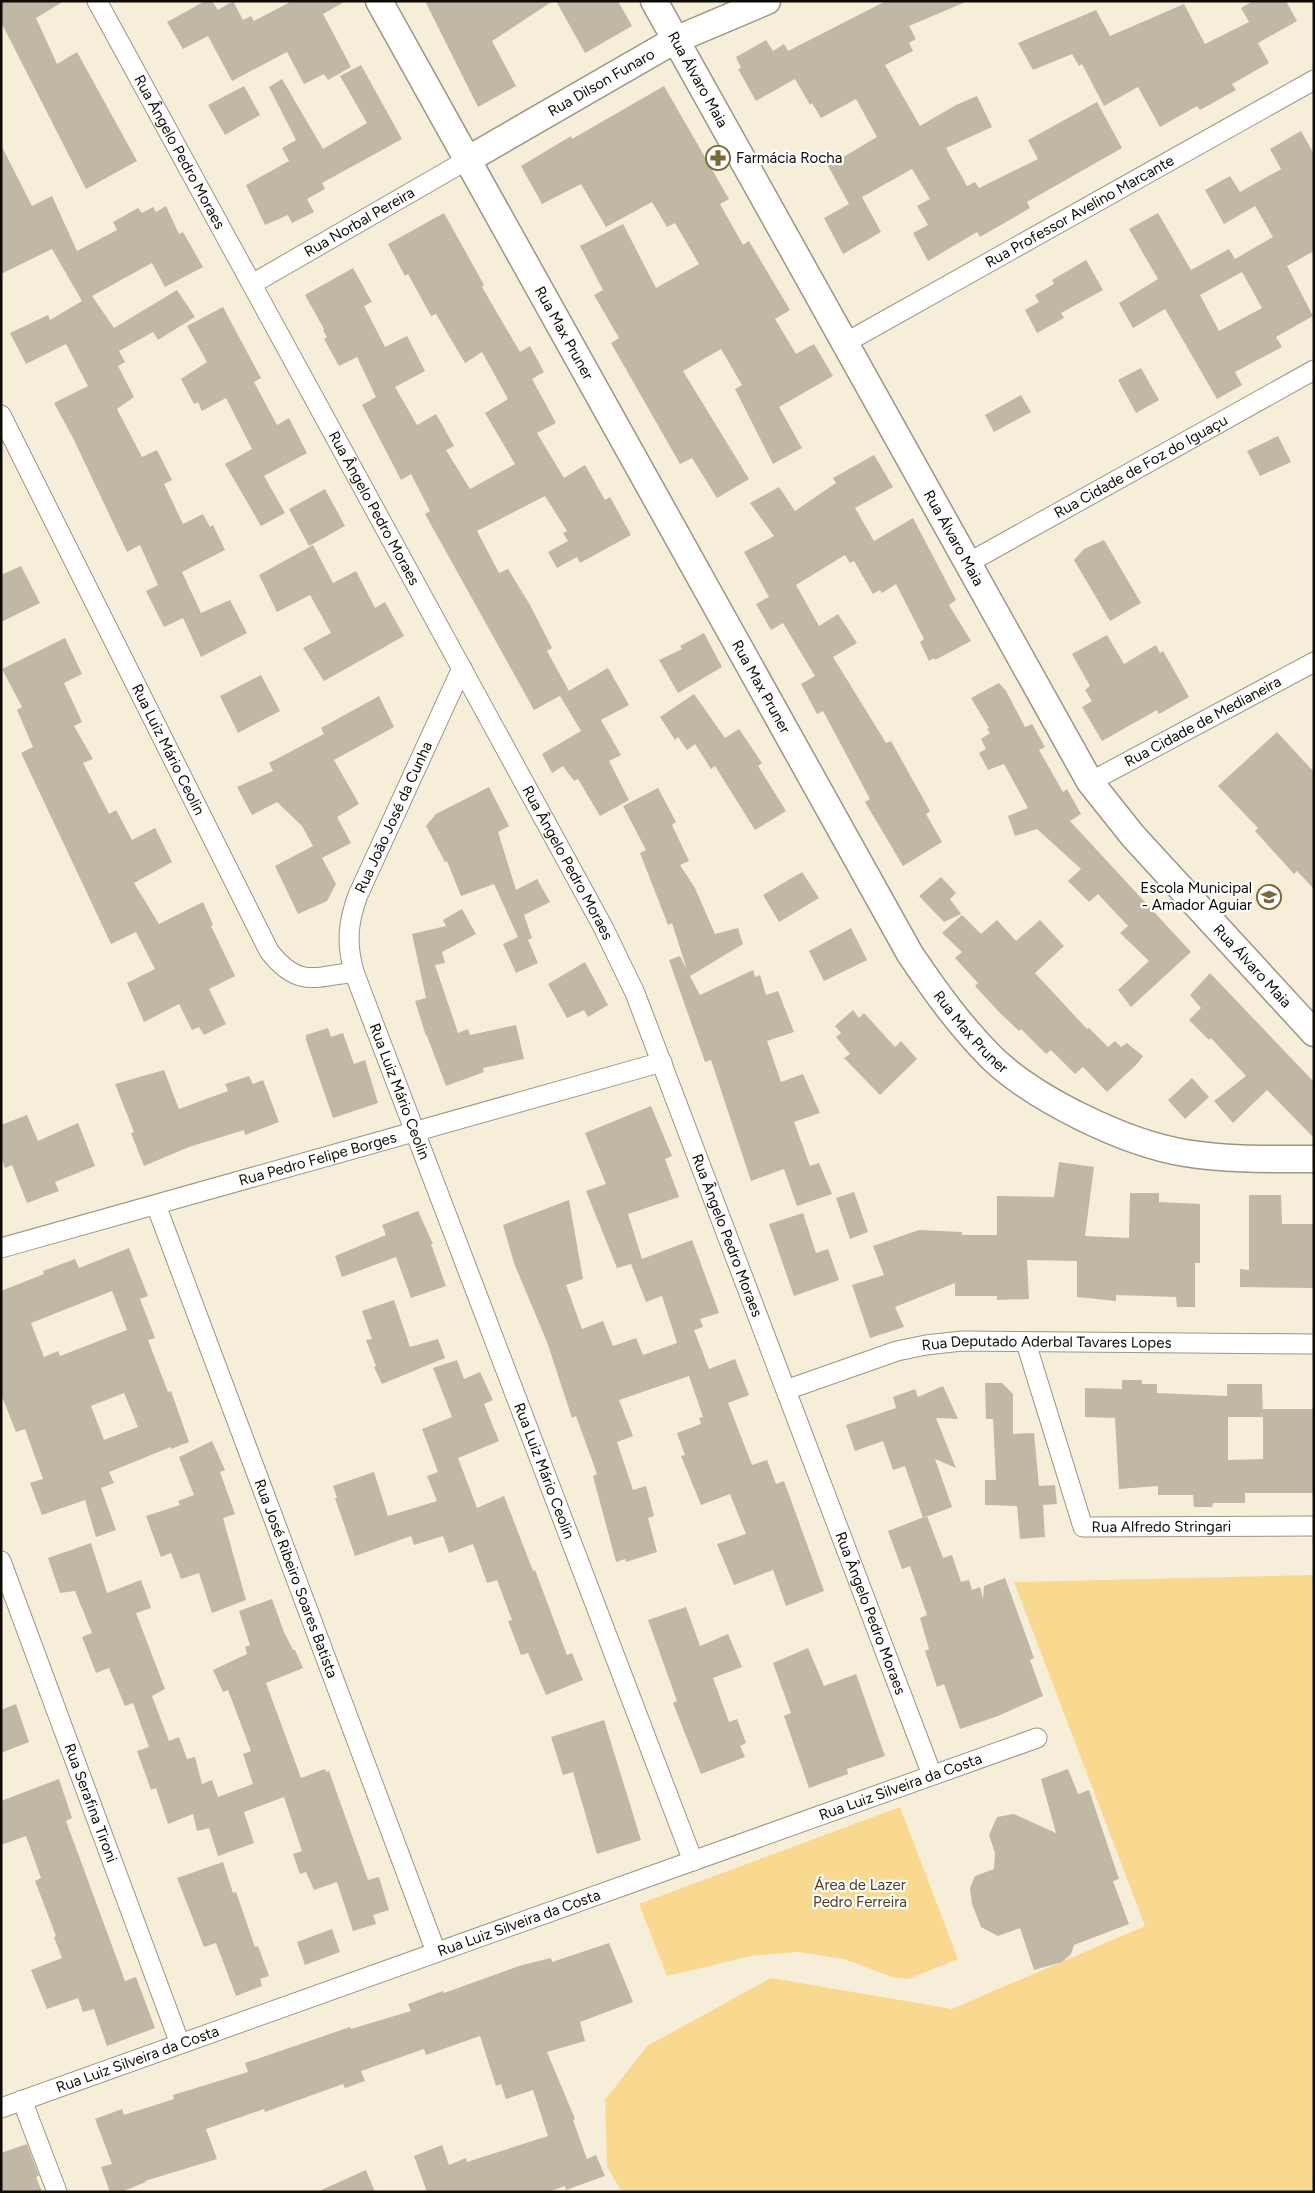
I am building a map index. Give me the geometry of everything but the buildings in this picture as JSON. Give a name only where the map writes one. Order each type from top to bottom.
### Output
[{"type":"street","name":"Rua Ângelo Pedro Moraes","points":[[97,1],[603,927],[635,993],[932,1775]]},
{"type":"street","name":"Rua Max Pruner","points":[[379,1],[910,954],[940,1000],[967,1032],[994,1059],[1022,1081],[1094,1122],[1134,1138],[1184,1153],[1232,1158],[1314,1159]]},
{"type":"street","name":"Rua Álvaro Maia","points":[[654,1],[1090,782],[1133,836],[1314,1033]]},
{"type":"street","name":"Rua Dilson Funaro","points":[[468,160],[675,40],[767,1]]},
{"type":"street","name":"Rua Professor Avelino Marcante","points":[[844,343],[1314,80]]},
{"type":"street","name":"Rua Norbal Pereira","points":[[252,284],[468,160]]},
{"type":"street","name":"Rua Cidade de Foz do Iguaçu","points":[[968,563],[1314,370]]},
{"type":"street","name":"Rua Luiz Mário Ceolin","points":[[1,415],[269,951],[280,965],[295,976],[313,978],[354,972],[693,1860]]},
{"type":"street","name":"Rua Cidade de Medianeira","points":[[1090,782],[1314,662]]},
{"type":"street","name":"Rua João José da Cunha","points":[[354,972],[348,944],[350,917],[358,894],[462,668]]},
{"type":"street","name":"Rua Pedro Felipe Borges","points":[[1,1248],[662,1062]]},
{"type":"street","name":"Rua José Ribeiro Soares Batista","points":[[156,1205],[436,1952]]},
{"type":"street","name":"Rua Deputado Aderbal Tavares Lopes","points":[[786,1390],[897,1351],[926,1344],[962,1341],[1314,1344]]},
{"type":"street","name":"Rua Alfredo Stringari","points":[[1026,1343],[1083,1527],[1314,1526]]},
{"type":"street","name":"Rua Serafina Tironi","points":[[1,1560],[180,2044]]},
{"type":"street","name":"Rua Luiz Silveira da Costa","points":[[1,2108],[1037,1738]]},
{"type":"street","points":[[22,2100],[57,2192]]},
{"type":"green space","points":[[1314,1575],[1314,2192],[622,2192],[607,2167],[605,2100],[647,2046],[771,1978],[952,2009],[1145,1926],[1014,1582]]},
{"type":"green space","name":"Área de Lazer Pedro Ferreira","points":[[900,1807],[958,1959],[908,1979],[895,1978],[844,1959],[798,1952],[751,1956],[667,1976],[639,1904]]},
{"type":"place","name":"Farmácia Rocha","points":[[718,158]]},
{"type":"place","name":"Escola Municipal - Amador Aguiar","points":[[1269,897]]}]
